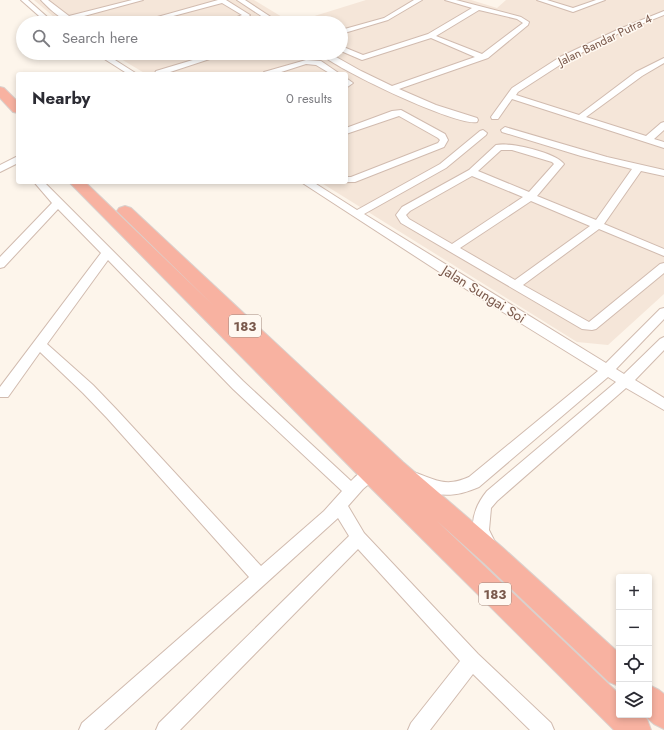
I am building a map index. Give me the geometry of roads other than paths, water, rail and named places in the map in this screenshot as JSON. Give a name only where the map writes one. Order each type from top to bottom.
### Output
[{"type":"highway","points":[[0,91],[16,115]]},
{"type":"highway","points":[[0,107],[16,115]]},
{"type":"highway","name":"183","points":[[78,184],[383,471],[493,555],[616,669]]},
{"type":"highway","name":"183","points":[[96,184],[383,471],[616,710]]},
{"type":"highway","points":[[652,703],[664,714]]},
{"type":"highway","name":"183","points":[[624,718],[636,730]]},
{"type":"street","points":[[24,0],[43,16]]},
{"type":"street","points":[[45,1],[58,0]]},
{"type":"street","points":[[78,16],[140,0]]},
{"type":"street","points":[[240,0],[266,16]]},
{"type":"street","points":[[348,30],[386,19],[419,0]]},
{"type":"street","points":[[391,89],[489,54],[526,24],[524,20],[519,18],[448,0]]},
{"type":"street","points":[[540,0],[568,10],[573,10],[602,0]]},
{"type":"street","points":[[45,1],[62,16]]},
{"type":"street","points":[[165,16],[222,1],[247,15],[246,16]]},
{"type":"street","points":[[348,52],[360,58],[431,36],[477,8]]},
{"type":"street","name":"Jalan Bandar Putra 4","points":[[484,118],[515,90],[574,53],[619,31],[664,13]]},
{"type":"street","points":[[431,36],[482,57]]},
{"type":"street","points":[[110,60],[130,72]]},
{"type":"street","points":[[165,72],[202,60]]},
{"type":"street","points":[[335,60],[350,70],[391,89],[455,115],[484,118],[504,122],[506,125],[443,166],[356,214]]},
{"type":"street","points":[[580,118],[640,74],[664,60]]},
{"type":"street","points":[[274,72],[306,62],[318,63],[332,72]]},
{"type":"street","points":[[510,96],[664,145]]},
{"type":"street","points":[[348,130],[395,113],[407,115],[442,136],[444,140],[441,145],[349,180]]},
{"type":"street","points":[[484,118],[472,126],[478,131],[495,132],[638,168],[664,173]]},
{"type":"street","points":[[647,140],[664,125]]},
{"type":"street","points":[[452,249],[530,197],[559,164],[554,160],[508,146],[496,148],[472,172],[406,209],[401,216],[405,221],[452,249],[586,326],[592,326],[664,266]]},
{"type":"street","points":[[0,169],[16,161]]},
{"type":"street","points":[[515,285],[598,225],[638,168]]},
{"type":"street","points":[[472,172],[664,253]]},
{"type":"street","points":[[41,184],[238,386],[352,491]]},
{"type":"street","name":"Jalan Sungai Soi","points":[[309,184],[664,405]]},
{"type":"street","points":[[0,264],[58,203]]},
{"type":"street","points":[[3,393],[107,253]]},
{"type":"street","points":[[89,730],[261,578],[340,506],[352,491],[383,471],[447,490],[462,488],[474,482],[607,370],[664,312]]},
{"type":"street","points":[[493,555],[481,530],[484,506],[492,496],[626,381],[664,342]]},
{"type":"street","points":[[40,345],[88,389],[112,414],[261,578]]},
{"type":"street","points":[[340,506],[358,538],[472,660],[544,730]]},
{"type":"street","points":[[166,730],[358,538]]},
{"type":"street","points":[[418,730],[472,660]]}]
